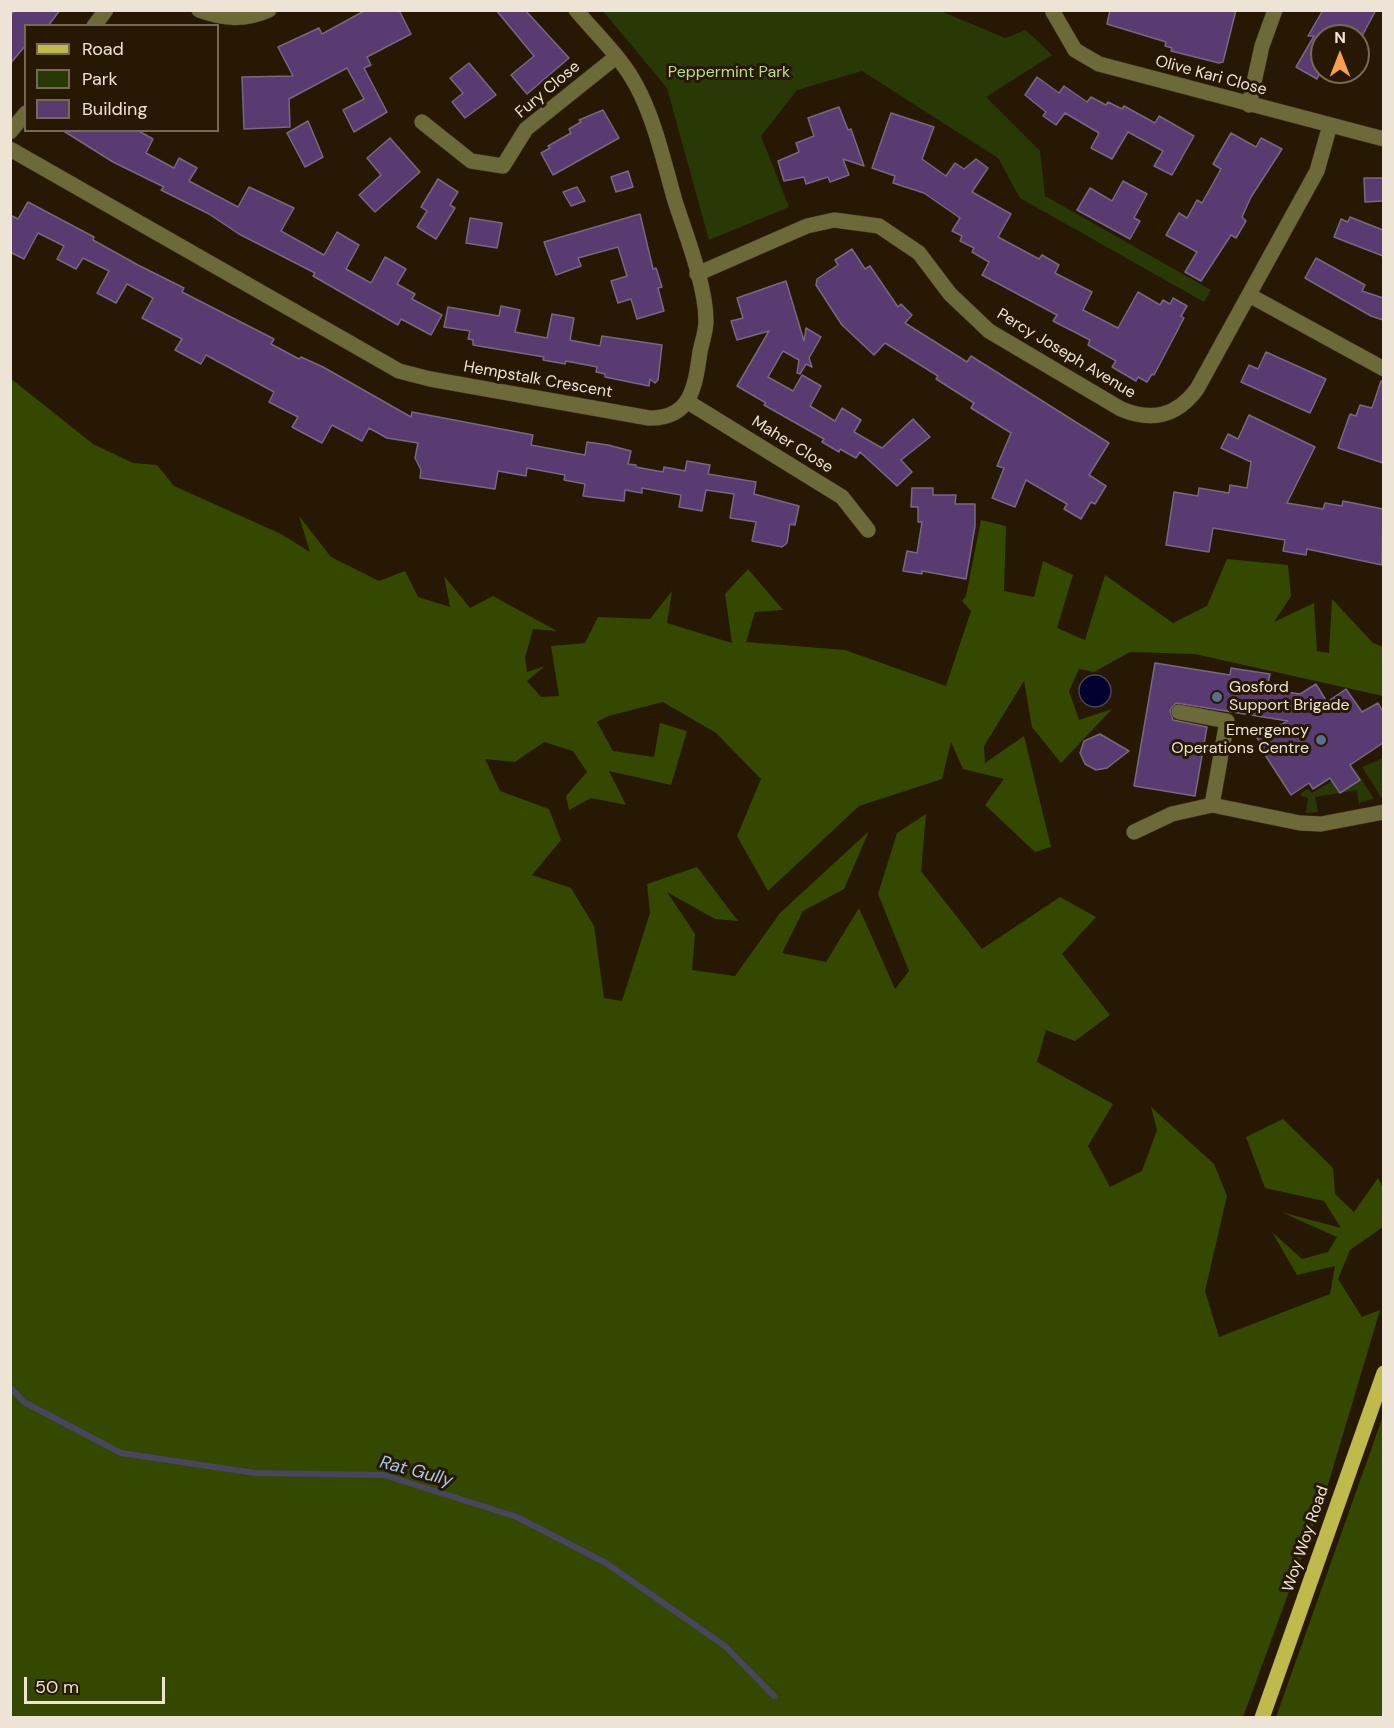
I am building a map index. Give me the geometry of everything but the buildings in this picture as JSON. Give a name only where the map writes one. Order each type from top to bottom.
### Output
[{"type":"main road","name":"Woy Woy Road","points":[[1262,1718],[1383,1373]]},
{"type":"street","points":[[96,24],[106,10]]},
{"type":"street","points":[[199,10],[227,19],[248,18],[269,10]]},
{"type":"street","points":[[576,10],[616,57],[636,85],[651,120],[697,274],[706,320],[698,369],[688,402]]},
{"type":"street","points":[[1249,105],[1262,46],[1275,10]]},
{"type":"street","name":"Olive Kari Close","points":[[1053,12],[1075,50],[1100,64],[1383,139]]},
{"type":"street","name":"Fury Close","points":[[422,122],[471,161],[503,166],[526,129],[616,57]]},
{"type":"street","points":[[10,132],[24,115]]},
{"type":"street","name":"Percy Joseph Avenue","points":[[697,274],[807,226],[834,220],[879,226],[919,253],[950,294],[989,331],[1121,409],[1138,416],[1158,417],[1187,403],[1317,171],[1330,125]]},
{"type":"street","name":"Hempstalk Crescent","points":[[10,149],[399,371],[430,379],[649,418],[664,418],[674,414],[688,402]]},
{"type":"street","points":[[1249,296],[1383,369]]},
{"type":"street","name":"Maher Close","points":[[688,402],[842,497],[868,530]]},
{"type":"street","points":[[1179,712],[1227,721],[1212,806]]},
{"type":"street","points":[[1134,832],[1172,814],[1212,806],[1300,823],[1321,824],[1383,812]]},
{"type":"green space","name":"Peppermint Park","points":[[938,10],[1005,38],[1026,30],[1052,55],[986,97],[1040,151],[1045,196],[1211,290],[1204,302],[1020,198],[998,158],[862,71],[797,90],[761,136],[789,207],[709,240],[667,88],[603,11]]},
{"type":"green space","points":[[10,378],[93,444],[133,463],[157,465],[174,486],[281,534],[310,552],[299,516],[331,557],[379,581],[405,571],[418,597],[450,607],[444,576],[470,608],[493,596],[557,631],[533,629],[525,658],[527,672],[545,666],[527,681],[541,697],[559,696],[551,646],[585,643],[598,617],[650,619],[672,591],[667,623],[732,643],[725,594],[748,569],[783,610],[755,612],[746,642],[845,650],[946,686],[971,611],[962,601],[966,596],[981,520],[1006,526],[1004,591],[1034,597],[1043,561],[1073,575],[1057,628],[1085,640],[1105,575],[1173,623],[1207,606],[1227,559],[1288,565],[1291,596],[1274,622],[1314,603],[1317,651],[1329,653],[1332,599],[1373,643],[1383,647],[1383,696],[1195,654],[1130,652],[1094,672],[1079,669],[1069,691],[1079,720],[1112,709],[1061,763],[1032,727],[1024,681],[984,746],[985,763],[1024,736],[1051,847],[1035,852],[985,805],[1004,779],[963,769],[951,742],[942,779],[859,806],[768,891],[737,836],[761,779],[716,733],[663,702],[608,716],[597,722],[613,751],[654,757],[660,723],[687,731],[671,785],[609,771],[626,805],[591,798],[569,810],[566,796],[587,772],[573,751],[544,742],[515,762],[485,759],[500,791],[549,809],[561,840],[532,875],[571,888],[594,926],[604,998],[622,1001],[650,913],[647,884],[697,867],[738,921],[715,919],[667,892],[695,934],[692,970],[735,976],[780,913],[869,831],[844,889],[803,911],[782,953],[826,962],[859,908],[895,989],[909,971],[878,894],[897,833],[926,814],[921,871],[982,949],[1060,897],[1096,917],[1062,954],[1110,1015],[1075,1041],[1046,1030],[1037,1062],[1113,1104],[1088,1146],[1110,1187],[1142,1171],[1157,1130],[1151,1107],[1214,1164],[1227,1196],[1205,1291],[1219,1337],[1330,1294],[1335,1266],[1297,1275],[1272,1232],[1302,1259],[1328,1252],[1337,1237],[1281,1212],[1341,1228],[1324,1201],[1265,1188],[1246,1137],[1283,1119],[1333,1168],[1335,1194],[1354,1212],[1378,1178],[1383,1188],[1383,1227],[1350,1250],[1338,1279],[1362,1317],[1380,1310],[1327,1488],[1243,1717],[11,1717]]},
{"type":"green space","points":[[1383,758],[1383,797],[1381,797],[1362,767]]},
{"type":"green space","points":[[1355,769],[1374,799],[1361,802],[1359,805],[1357,790],[1315,797],[1318,812],[1306,813],[1308,798],[1301,796],[1301,793],[1308,789],[1312,793],[1332,781],[1340,792],[1360,780]]},
{"type":"green space","points":[[1383,1416],[1383,1717],[1276,1717]]},
{"type":"water","points":[[1095,675],[1106,680],[1111,691],[1106,702],[1095,707],[1084,702],[1079,691],[1084,680]]},
{"type":"waterway","name":"Rat Gully","points":[[10,1387],[24,1402],[121,1453],[255,1473],[384,1475],[517,1517],[606,1563],[725,1646],[774,1696]]},
{"type":"place","name":"Gosford Support Brigade","points":[[1217,697]]},
{"type":"place","name":"Emergency Operations Centre","points":[[1321,740]]}]
